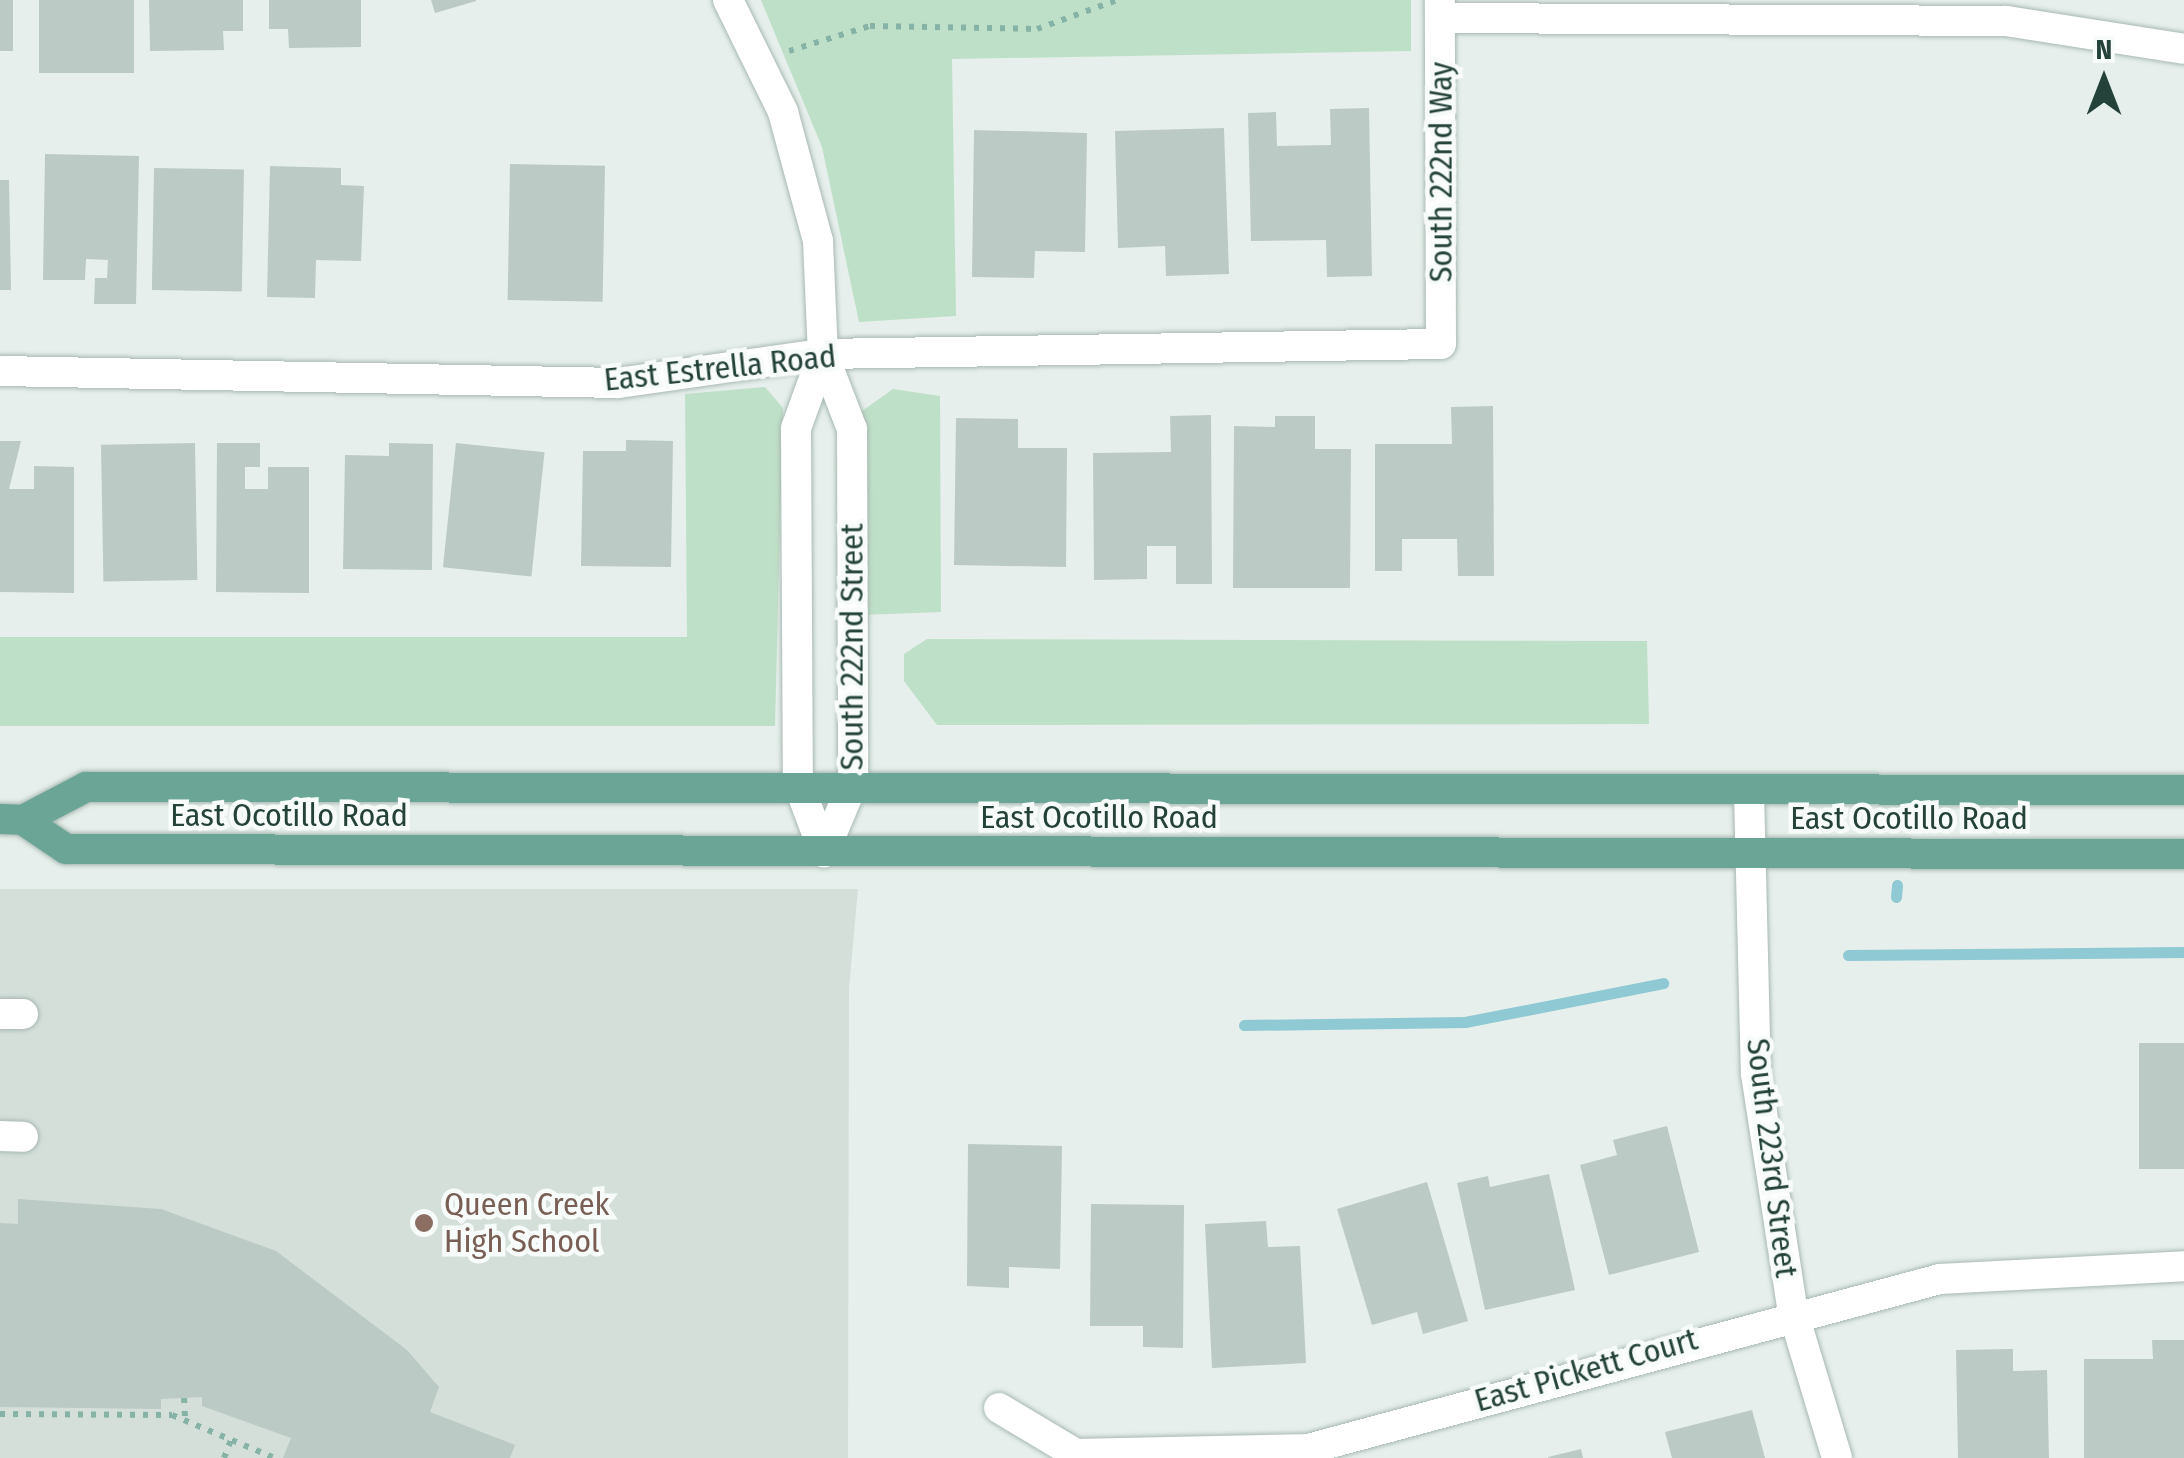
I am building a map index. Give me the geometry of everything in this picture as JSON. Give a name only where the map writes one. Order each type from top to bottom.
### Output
[{"type":"main road","name":"East Ocotillo Road","points":[[12,820],[86,786],[853,783],[1749,792],[2184,790]]},
{"type":"main road","name":"East Ocotillo Road","points":[[12,820],[66,849],[2184,854]]},
{"type":"street","name":"South 222nd Street","points":[[728,0],[760,65],[818,241],[823,354],[852,429],[853,783],[824,852]]},
{"type":"street","points":[[1440,9],[2006,20],[2184,49]]},
{"type":"street","name":"South 222nd Way","points":[[1440,9],[1440,344]]},
{"type":"street","name":"East Estrella Road","points":[[0,371],[618,383],[823,354],[1440,344]]},
{"type":"street","name":"South 222nd Street","points":[[823,354],[796,428],[798,784],[824,852]]},
{"type":"street","name":"South 223rd Street","points":[[1749,792],[1756,1074],[1793,1312],[1837,1458]]},
{"type":"street","name":"East Pickett Court","points":[[999,1408],[1076,1454],[1308,1449],[1793,1312],[1958,1278],[2184,1266]]},
{"type":"path","points":[[760,65],[834,30],[1037,29],[1117,0]]},
{"type":"path","points":[[184,1398],[185,1420]]},
{"type":"path","points":[[0,1414],[185,1420],[275,1458]]},
{"type":"path","points":[[224,1458],[231,1440]]},
{"type":"shaded area","name":"Queen Creek High School","points":[[0,889],[858,889],[849,988],[848,1458],[0,1458]]},
{"type":"green space","points":[[761,0],[1411,0],[1411,51],[952,59],[956,316],[859,322],[822,147]]},
{"type":"green space","points":[[765,387],[783,408],[775,726],[0,726],[0,637],[687,637],[685,394]]},
{"type":"green space","points":[[893,389],[940,396],[941,612],[862,615],[862,411]]},
{"type":"green space","points":[[927,639],[1647,641],[1649,724],[937,725],[904,681],[904,654]]},
{"type":"building","points":[[0,0],[13,0],[13,51],[0,51]]},
{"type":"building","points":[[39,0],[134,0],[134,73],[39,73]]},
{"type":"building","points":[[149,0],[243,0],[243,31],[223,31],[224,50],[150,51]]},
{"type":"building","points":[[269,0],[361,0],[361,47],[289,48],[288,29],[269,29]]},
{"type":"building","points":[[431,0],[476,0],[476,1],[435,13]]},
{"type":"building","points":[[1369,108],[1372,276],[1327,277],[1326,240],[1251,241],[1248,113],[1276,112],[1277,146],[1331,145],[1330,109]]},
{"type":"building","points":[[1224,128],[1229,274],[1166,276],[1165,246],[1118,248],[1115,131]]},
{"type":"building","points":[[974,130],[1087,133],[1085,252],[1035,251],[1034,278],[972,277]]},
{"type":"building","points":[[45,154],[139,156],[136,304],[94,304],[95,278],[107,278],[108,260],[86,259],[85,280],[43,280]]},
{"type":"building","points":[[510,164],[605,166],[603,302],[508,300]]},
{"type":"building","points":[[270,166],[341,168],[341,185],[364,186],[361,261],[316,260],[315,298],[267,297]]},
{"type":"building","points":[[154,168],[244,170],[242,292],[152,290]]},
{"type":"building","points":[[0,180],[9,180],[11,290],[0,290]]},
{"type":"building","points":[[1493,406],[1494,576],[1458,576],[1457,539],[1402,539],[1402,571],[1375,571],[1375,444],[1452,444],[1451,407]]},
{"type":"building","points":[[1211,415],[1212,584],[1176,584],[1176,546],[1147,546],[1147,579],[1094,580],[1093,453],[1171,452],[1170,416]]},
{"type":"building","points":[[1275,416],[1315,416],[1315,449],[1351,449],[1350,588],[1233,588],[1234,426],[1275,427]]},
{"type":"building","points":[[956,418],[1018,419],[1018,448],[1067,448],[1066,567],[954,565]]},
{"type":"building","points":[[626,440],[673,441],[671,567],[581,566],[583,451],[626,451]]},
{"type":"building","points":[[0,441],[21,441],[9,489],[34,489],[34,466],[74,467],[74,593],[0,592]]},
{"type":"building","points":[[195,443],[197,580],[103,582],[101,445]]},
{"type":"building","points":[[217,443],[260,443],[260,467],[245,467],[245,489],[268,489],[268,467],[309,467],[309,593],[216,592]]},
{"type":"building","points":[[389,443],[433,444],[432,570],[343,569],[345,455],[389,456]]},
{"type":"building","points":[[456,443],[545,452],[531,577],[443,567]]},
{"type":"building","points":[[2139,1043],[2184,1043],[2184,1169],[2139,1169]]},
{"type":"building","points":[[1667,1126],[1699,1252],[1609,1275],[1580,1165],[1617,1155],[1613,1140]]},
{"type":"building","points":[[968,1144],[1062,1146],[1060,1269],[1009,1267],[1009,1288],[967,1286]]},
{"type":"building","points":[[1549,1174],[1575,1290],[1485,1310],[1457,1183],[1488,1176],[1490,1187]]},
{"type":"building","points":[[1427,1182],[1468,1321],[1423,1334],[1417,1312],[1372,1325],[1337,1209]]},
{"type":"building","points":[[18,1199],[161,1209],[276,1251],[407,1350],[439,1387],[430,1412],[515,1445],[510,1458],[283,1458],[291,1438],[202,1406],[202,1397],[161,1399],[161,1409],[0,1407],[0,1223],[18,1224]]},
{"type":"building","points":[[1091,1204],[1184,1205],[1183,1348],[1143,1347],[1143,1326],[1090,1326]]},
{"type":"building","points":[[1266,1221],[1268,1247],[1300,1246],[1306,1363],[1212,1368],[1205,1224]]},
{"type":"building","points":[[2152,1340],[2184,1340],[2184,1458],[2084,1458],[2084,1359],[2153,1359]]},
{"type":"building","points":[[2013,1349],[2013,1371],[2047,1370],[2049,1458],[1958,1458],[1956,1350]]},
{"type":"building","points":[[1752,1410],[1765,1458],[1672,1458],[1665,1432]]},
{"type":"building","points":[[1581,1449],[1583,1458],[1548,1458],[1548,1457]]},
{"type":"waterway","points":[[1896,897],[1897,885]]},
{"type":"waterway","points":[[1848,955],[2184,952]]},
{"type":"waterway","points":[[1244,1025],[1465,1022],[1663,983]]},
{"type":"place","name":"Queen Creek High School","points":[[424,1223]]}]
